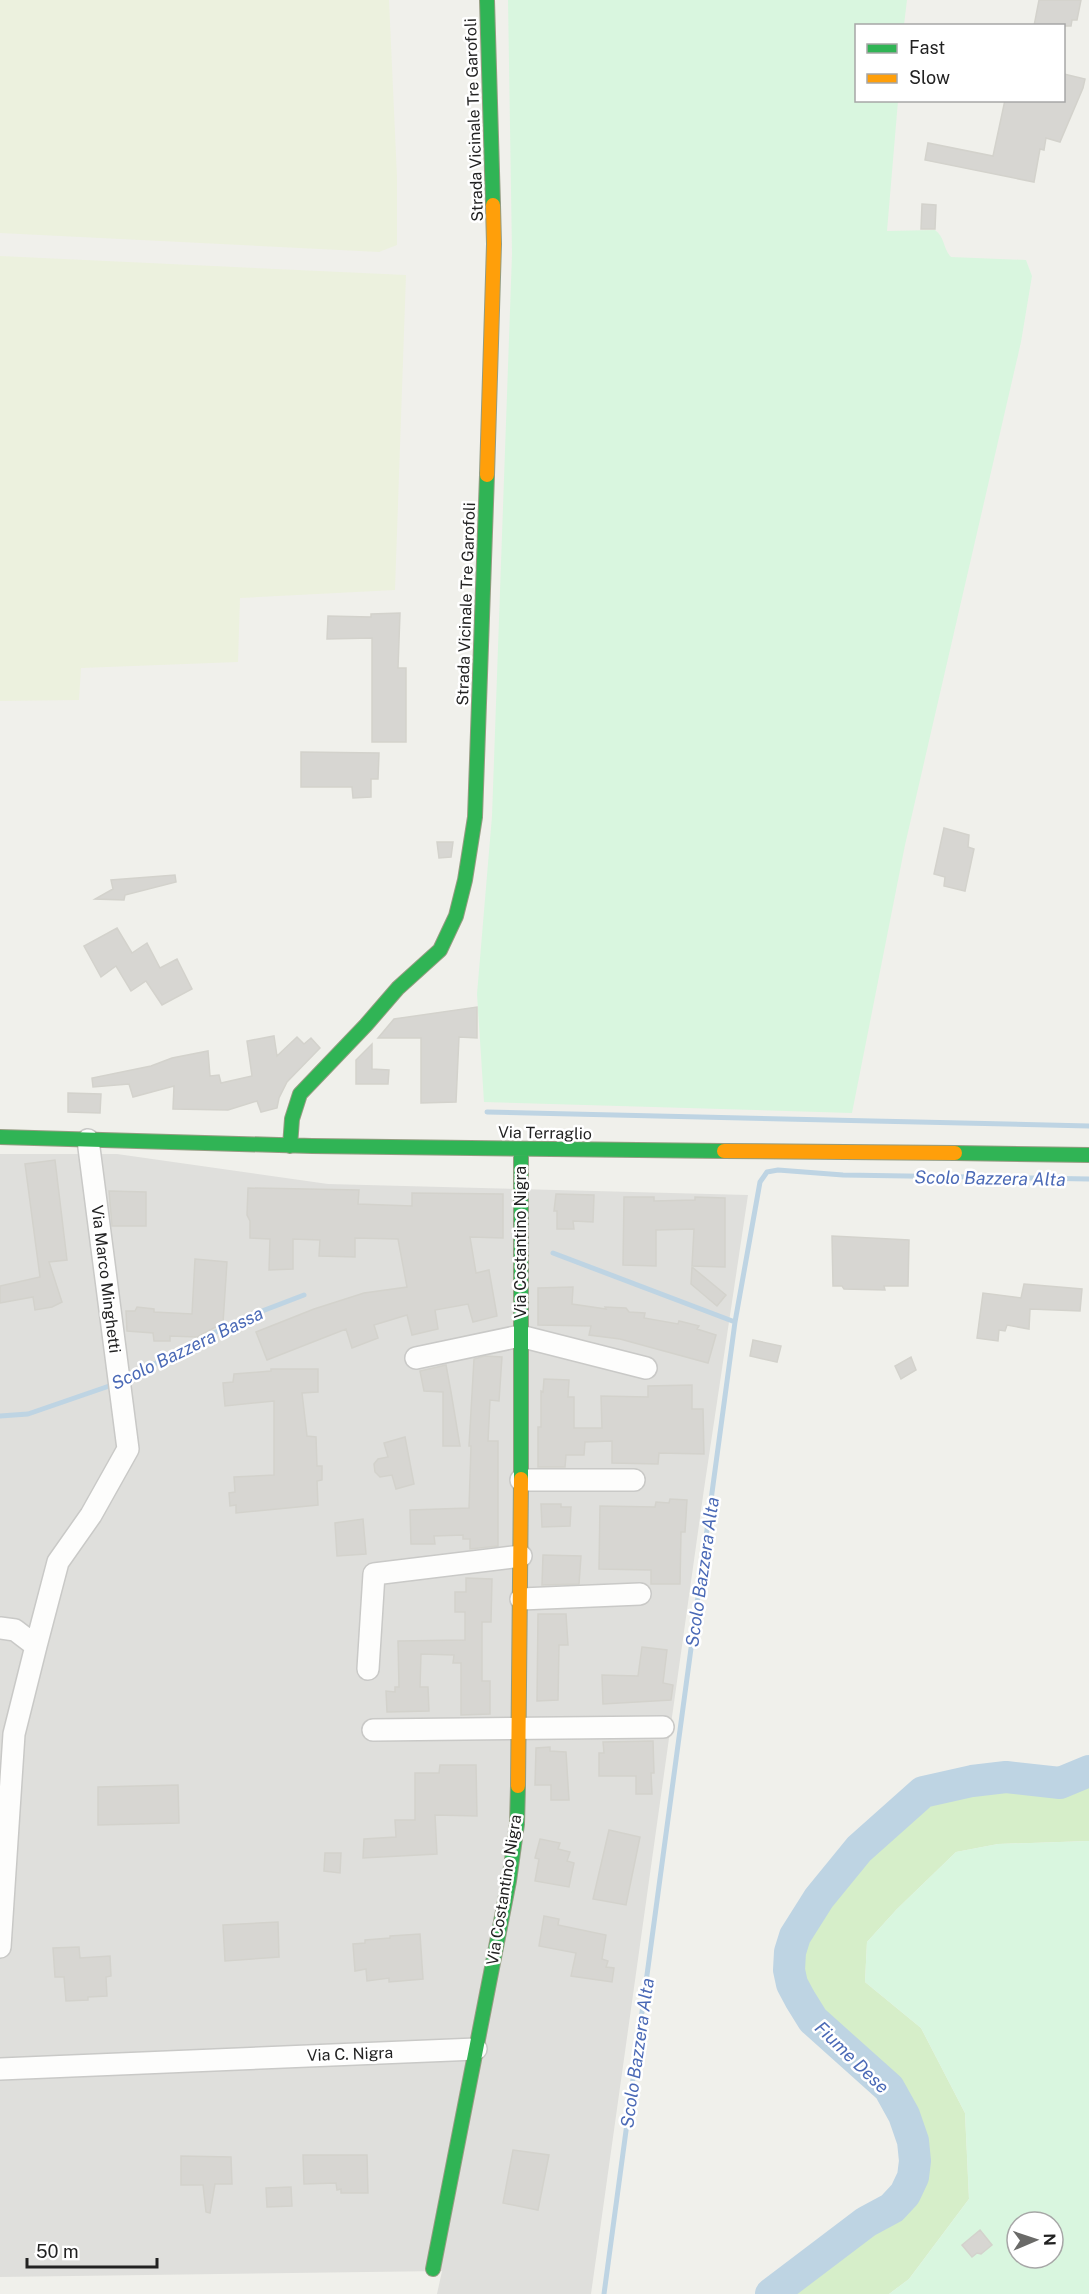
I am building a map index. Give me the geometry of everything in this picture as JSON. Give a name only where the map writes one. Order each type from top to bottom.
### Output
[{"type":"street","name":"Strada Vicinale Tre Garofoli","points":[[290,1146],[294,1106],[300,1094],[398,988],[440,950],[456,916],[465,880],[475,817],[477,778],[494,243],[487,0]]},
{"type":"street","name":"Via Terraglio","points":[[0,1137],[290,1146],[1089,1155]]},
{"type":"street","name":"Via Marco Minghetti","points":[[0,1947],[14,1734],[36,1646],[58,1562],[91,1515],[128,1449],[88,1140]]},
{"type":"street","name":"Via Costantino Nigra","points":[[476,2049],[516,1835],[521,1599],[520,1149]]},
{"type":"street","name":"Via Costantino Nigra","points":[[416,1358],[520,1336],[646,1368]]},
{"type":"street","points":[[520,1480],[634,1480]]},
{"type":"street","points":[[368,1669],[374,1574],[521,1556]]},
{"type":"street","points":[[521,1599],[640,1594]]},
{"type":"street","points":[[0,1628],[15,1630],[36,1646]]},
{"type":"street","points":[[373,1730],[663,1727]]},
{"type":"street","points":[[433,2269],[476,2049]]},
{"type":"street","name":"Via C. Nigra","points":[[0,2069],[476,2049]]},
{"type":"shaded area","points":[[0,1154],[117,1154],[328,1184],[748,1195],[704,1489],[591,2294],[437,2294],[442,2271],[0,2277]]},
{"type":"green space","points":[[0,0],[389,0],[397,177],[397,245],[379,252],[0,233]]},
{"type":"green space","points":[[508,0],[907,0],[904,24],[855,24],[855,102],[898,102],[887,231],[935,230],[941,236],[951,257],[1026,260],[1032,276],[1021,342],[905,845],[852,1113],[484,1102],[477,994],[492,816],[512,254]]},
{"type":"green space","points":[[0,256],[406,275],[395,590],[240,598],[238,662],[81,668],[79,700],[0,701]]},
{"type":"green space","points":[[1089,1756],[1089,1841],[998,1844],[956,1852],[897,1909],[867,1942],[865,1982],[921,2028],[965,2113],[969,2199],[909,2279],[889,2294],[756,2294],[812,2250],[881,2205],[894,2193],[901,2180],[904,2150],[895,2122],[878,2097],[810,2024],[791,1999],[781,1973],[780,1961],[786,1934],[800,1908],[845,1849],[908,1787],[944,1774],[1064,1766]]},
{"type":"green space","points":[[1089,1841],[1089,2294],[889,2294],[909,2279],[969,2199],[965,2113],[921,2028],[865,1982],[867,1942],[897,1909],[956,1852],[998,1844]]},
{"type":"building","points":[[1039,0],[1081,0],[1077,20],[1072,20],[1071,26],[1034,24]]},
{"type":"building","points":[[1065,74],[1085,79],[1060,142],[1046,138],[1044,150],[1040,149],[1034,182],[925,160],[928,143],[993,156],[1005,102],[1065,102]]},
{"type":"building","points":[[922,204],[936,205],[935,229],[921,229]]},
{"type":"building","points":[[400,613],[398,668],[406,668],[406,742],[372,742],[372,638],[327,639],[328,616],[371,617],[371,614]]},
{"type":"building","points":[[301,752],[379,753],[378,779],[371,779],[371,797],[353,798],[352,787],[301,787]]},
{"type":"building","points":[[944,828],[969,835],[968,847],[974,849],[965,891],[944,886],[945,877],[934,874]]},
{"type":"building","points":[[437,842],[453,842],[451,857],[439,858]]},
{"type":"building","points":[[175,875],[176,882],[125,895],[124,900],[95,899],[113,889],[111,880]]},
{"type":"building","points":[[117,928],[132,953],[147,943],[160,968],[177,959],[192,989],[162,1005],[146,981],[131,991],[116,966],[101,977],[84,946]]},
{"type":"building","points":[[477,1007],[477,1038],[459,1037],[456,1102],[421,1103],[421,1038],[378,1038],[394,1019]]},
{"type":"building","points":[[274,1036],[277,1056],[297,1037],[304,1044],[311,1038],[320,1048],[287,1082],[277,1108],[261,1112],[257,1101],[228,1110],[173,1109],[174,1086],[133,1097],[129,1084],[93,1087],[92,1078],[208,1051],[210,1076],[219,1075],[221,1083],[252,1076],[247,1041]]},
{"type":"building","points":[[372,1044],[372,1069],[389,1070],[388,1084],[356,1084],[356,1060]]},
{"type":"building","points":[[68,1093],[101,1094],[100,1113],[68,1112]]},
{"type":"building","points":[[55,1160],[67,1260],[49,1262],[62,1302],[52,1307],[35,1310],[33,1297],[0,1303],[0,1286],[40,1277],[25,1164]]},
{"type":"building","points":[[248,1188],[359,1190],[358,1204],[412,1206],[412,1193],[503,1194],[503,1238],[470,1237],[476,1273],[489,1270],[497,1316],[473,1322],[468,1304],[435,1310],[438,1329],[412,1335],[407,1315],[374,1325],[378,1338],[352,1348],[346,1329],[267,1360],[256,1332],[314,1309],[364,1293],[407,1287],[398,1239],[355,1238],[355,1257],[319,1256],[320,1240],[293,1239],[293,1269],[269,1270],[270,1239],[250,1238],[250,1221],[247,1215]]},
{"type":"building","points":[[109,1191],[146,1192],[146,1226],[112,1226]]},
{"type":"building","points":[[556,1194],[594,1195],[593,1222],[573,1221],[574,1229],[557,1229],[557,1211],[554,1211]]},
{"type":"building","points":[[624,1197],[654,1197],[654,1201],[695,1200],[695,1197],[725,1198],[725,1267],[692,1266],[694,1229],[656,1230],[656,1266],[623,1265]]},
{"type":"building","points":[[832,1236],[909,1240],[908,1286],[884,1286],[885,1290],[844,1289],[842,1286],[833,1286]]},
{"type":"building","points":[[195,1259],[227,1262],[223,1323],[197,1337],[170,1336],[170,1341],[154,1341],[153,1333],[127,1331],[126,1311],[135,1311],[137,1307],[154,1309],[154,1312],[192,1314]]},
{"type":"building","points":[[692,1267],[726,1295],[717,1306],[691,1284]]},
{"type":"building","points":[[1024,1284],[1082,1289],[1080,1311],[1030,1309],[1029,1329],[1007,1325],[1005,1331],[999,1330],[998,1341],[977,1338],[983,1293],[1021,1298]]},
{"type":"building","points":[[573,1287],[572,1304],[606,1309],[605,1307],[626,1308],[629,1312],[645,1313],[644,1318],[678,1324],[679,1321],[699,1326],[697,1329],[716,1335],[708,1363],[620,1339],[589,1335],[591,1326],[538,1325],[538,1288]]},
{"type":"building","points":[[753,1340],[781,1346],[777,1362],[750,1356]]},
{"type":"building","points":[[485,1356],[502,1357],[499,1401],[490,1400],[488,1441],[498,1441],[498,1546],[470,1549],[470,1539],[463,1539],[463,1535],[434,1536],[435,1544],[411,1544],[410,1510],[469,1508],[471,1446],[469,1446],[474,1359]]},
{"type":"building","points":[[911,1357],[916,1370],[901,1379],[895,1366]]},
{"type":"building","points":[[446,1365],[460,1446],[443,1446],[443,1392],[424,1391],[420,1371]]},
{"type":"building","points":[[271,1369],[318,1369],[318,1392],[302,1393],[307,1436],[316,1437],[317,1466],[322,1466],[322,1480],[317,1481],[318,1505],[236,1513],[236,1505],[230,1506],[229,1493],[235,1492],[234,1477],[274,1475],[274,1401],[225,1406],[223,1383],[233,1382],[234,1374],[271,1371]]},
{"type":"building","points":[[544,1379],[569,1380],[568,1397],[574,1397],[574,1428],[602,1428],[601,1396],[648,1397],[648,1386],[692,1385],[692,1409],[703,1409],[704,1454],[659,1453],[658,1464],[612,1463],[612,1441],[585,1442],[584,1455],[566,1455],[565,1467],[538,1467],[538,1427],[541,1427],[541,1391],[543,1392]]},
{"type":"building","points":[[405,1437],[414,1484],[396,1489],[392,1475],[380,1477],[375,1472],[374,1464],[378,1459],[388,1457],[384,1443]]},
{"type":"building","points":[[670,1499],[687,1500],[685,1532],[681,1532],[680,1584],[651,1584],[651,1570],[599,1569],[600,1506],[655,1507],[656,1502],[669,1503]]},
{"type":"building","points":[[541,1504],[561,1504],[561,1507],[571,1507],[570,1526],[542,1527]]},
{"type":"building","points":[[363,1519],[366,1554],[337,1556],[335,1523]]},
{"type":"building","points":[[543,1555],[581,1556],[579,1584],[542,1585]]},
{"type":"building","points":[[466,1578],[492,1579],[491,1622],[482,1622],[482,1681],[490,1681],[490,1714],[461,1715],[461,1663],[453,1663],[454,1655],[421,1654],[420,1687],[428,1687],[429,1711],[387,1712],[386,1691],[395,1692],[395,1687],[399,1687],[398,1641],[465,1640],[465,1612],[455,1612],[455,1592],[466,1592]]},
{"type":"building","points":[[538,1614],[566,1614],[568,1645],[559,1645],[558,1700],[537,1701]]},
{"type":"building","points":[[642,1647],[667,1650],[663,1683],[673,1685],[671,1700],[603,1704],[602,1675],[638,1676]]},
{"type":"building","points":[[653,1741],[652,1794],[636,1794],[636,1776],[599,1776],[599,1753],[604,1753],[603,1742]]},
{"type":"building","points":[[550,1747],[550,1751],[566,1752],[569,1800],[551,1800],[551,1785],[535,1785],[536,1748]]},
{"type":"building","points":[[440,1765],[476,1765],[477,1816],[435,1815],[437,1854],[363,1858],[364,1839],[396,1837],[395,1820],[415,1820],[415,1773],[439,1773]]},
{"type":"building","points":[[178,1785],[179,1823],[98,1825],[98,1787]]},
{"type":"building","points":[[609,1830],[640,1837],[626,1905],[593,1899]]},
{"type":"building","points":[[540,1839],[560,1843],[558,1849],[570,1852],[567,1861],[574,1863],[569,1887],[535,1881],[539,1859],[535,1858]]},
{"type":"building","points":[[325,1853],[341,1853],[340,1873],[324,1871]]},
{"type":"building","points":[[544,1916],[559,1919],[558,1925],[606,1935],[602,1959],[608,1961],[606,1967],[614,1968],[612,1982],[571,1976],[576,1953],[539,1946]]},
{"type":"building","points":[[278,1922],[279,1957],[225,1961],[223,1925]]},
{"type":"building","points":[[420,1934],[423,1979],[389,1982],[389,1978],[367,1981],[366,1969],[355,1971],[353,1944],[365,1943],[365,1940],[390,1938],[390,1936]]},
{"type":"building","points":[[79,1947],[80,1958],[110,1956],[111,1976],[106,1977],[107,1996],[66,2001],[64,1977],[55,1977],[53,1948]]},
{"type":"building","points":[[513,2150],[549,2155],[538,2210],[503,2203]]},
{"type":"building","points":[[303,2155],[367,2155],[368,2193],[341,2193],[341,2189],[337,2190],[336,2183],[304,2184]]},
{"type":"building","points":[[181,2156],[231,2157],[232,2184],[215,2184],[210,2213],[206,2212],[203,2185],[181,2185]]},
{"type":"building","points":[[291,2187],[292,2206],[267,2207],[266,2188]]},
{"type":"building","points":[[980,2230],[992,2245],[981,2254],[977,2253],[972,2257],[962,2245]]},
{"type":"waterway","points":[[487,1112],[1089,1126]]},
{"type":"waterway","name":"Scolo Bazzera Alta","points":[[604,2294],[735,1322],[760,1182],[767,1172],[778,1170],[843,1175],[1089,1179]]},
{"type":"waterway","name":"Scolo Bazzera Bassa","points":[[553,1253],[735,1322]]},
{"type":"waterway","name":"Scolo Bazzera Bassa","points":[[124,1381],[183,1348],[249,1316],[304,1295]]},
{"type":"waterway","name":"Scolo Bazzera Bassa","points":[[0,1416],[28,1414],[115,1384]]},
{"type":"waterway","name":"Fiume Dese","points":[[771,2294],[866,2222],[892,2208],[905,2194],[913,2177],[915,2161],[913,2141],[904,2115],[889,2088],[813,2020],[800,1999],[792,1984],[789,1970],[790,1952],[795,1936],[819,1898],[859,1849],[923,1792],[972,1781],[1006,1777],[1060,1783],[1089,1771]]},
{"type":"traffic: fast","points":[[487,0],[493,205]]},
{"type":"traffic: fast","points":[[290,1146],[292,1119],[300,1094],[398,988],[440,950],[456,916],[465,880],[475,817],[487,475]]},
{"type":"traffic: fast","points":[[0,1137],[312,1146],[724,1151]]},
{"type":"traffic: fast","points":[[521,1149],[521,1479]]},
{"type":"traffic: fast","points":[[955,1153],[1089,1155]]},
{"type":"traffic: fast","points":[[433,2269],[509,1881],[517,1824],[518,1786]]},
{"type":"traffic: slow","points":[[487,475],[494,244],[493,205]]},
{"type":"traffic: slow","points":[[724,1151],[955,1153]]},
{"type":"traffic: slow","points":[[518,1786],[521,1479]]}]
